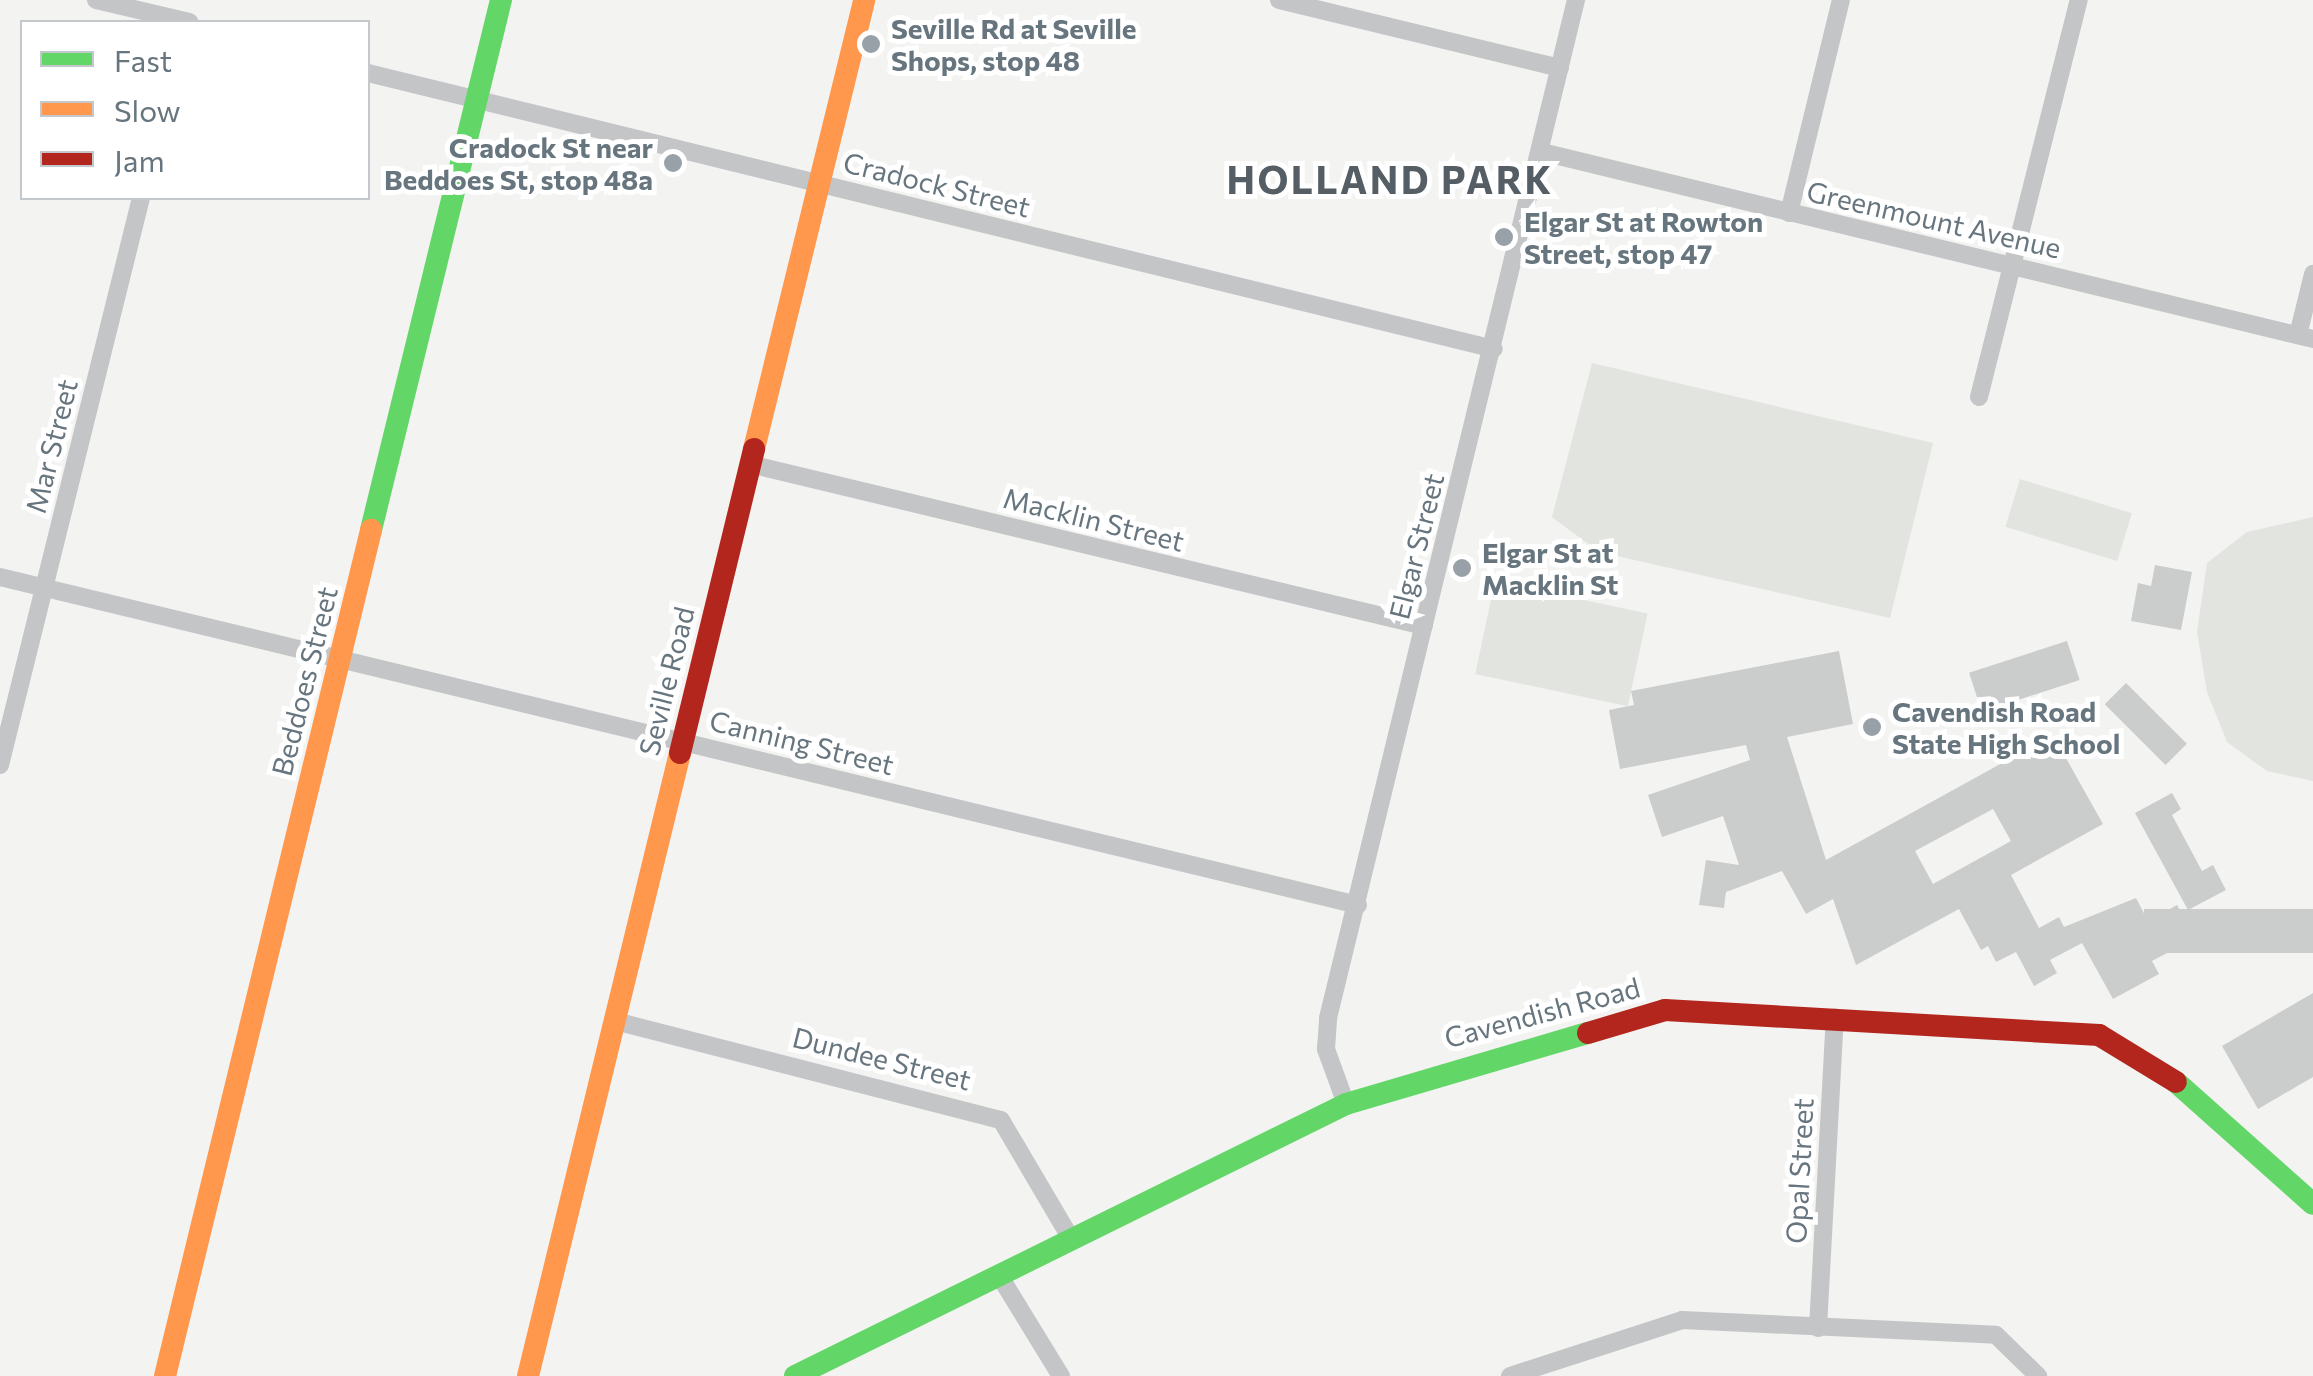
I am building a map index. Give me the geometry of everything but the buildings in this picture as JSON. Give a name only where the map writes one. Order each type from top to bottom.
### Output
[{"type":"street","points":[[96,0],[178,20]]},
{"type":"street","name":"Beddoes Street","points":[[165,1376],[502,0]]},
{"type":"street","name":"Seville Road","points":[[528,1376],[864,0]]},
{"type":"street","points":[[1279,0],[1560,68]]},
{"type":"street","name":"Elgar Street","points":[[1346,1104],[1325,1041],[1576,0]]},
{"type":"street","points":[[1789,213],[1841,0]]},
{"type":"street","points":[[1979,396],[2079,0]]},
{"type":"street","name":"Cradock Street","points":[[370,74],[1494,350]]},
{"type":"street","name":"Greenmount Avenue","points":[[1542,152],[2306,337]]},
{"type":"street","name":"Mar Street","points":[[0,765],[140,200]]},
{"type":"street","points":[[2306,337],[2313,274]]},
{"type":"street","name":"Macklin Street","points":[[750,464],[1424,626]]},
{"type":"street","name":"Canning Street","points":[[0,577],[1358,905]]},
{"type":"street","name":"Cavendish Road","points":[[795,1376],[1346,1104],[1650,1012],[1836,1017],[2063,1030],[2116,1041],[2152,1062],[2313,1204]]},
{"type":"street","name":"Opal Street","points":[[1818,1328],[1836,1017]]},
{"type":"street","name":"Dundee Street","points":[[615,1022],[989,1115],[1022,1146],[1071,1239]]},
{"type":"street","points":[[999,1275],[1060,1376]]},
{"type":"street","points":[[1510,1376],[1557,1369],[1682,1320],[1996,1335],[2038,1376]]},
{"type":"shaded area","points":[[1592,363],[1933,443],[1890,618],[1599,552],[1552,517]]},
{"type":"shaded area","points":[[2020,479],[2132,513],[2117,561],[2005,527]]},
{"type":"shaded area","points":[[2313,517],[2313,781],[2267,771],[2227,742],[2207,692],[2197,632],[2207,563],[2247,532]]},
{"type":"shaded area","points":[[1495,581],[1648,613],[1628,706],[1475,674]]},
{"type":"traffic: fast","points":[[371,530],[501,0]]},
{"type":"traffic: fast","points":[[795,1376],[1346,1104],[1588,1033]]},
{"type":"traffic: fast","points":[[2176,1082],[2313,1204]]},
{"type":"traffic: slow","points":[[754,449],[864,0]]},
{"type":"traffic: slow","points":[[165,1376],[371,530]]},
{"type":"traffic: slow","points":[[528,1376],[680,753]]},
{"type":"traffic: jam","points":[[680,753],[754,449]]},
{"type":"traffic: jam","points":[[1588,1033],[1665,1010],[2099,1035],[2176,1082]]},
{"type":"place","name":"Seville Rd at Seville Shops, stop 48","points":[[871,44]]},
{"type":"place","name":"Cradock St near Beddoes St, stop 48a","points":[[673,163]]},
{"type":"place","name":"Elgar St at Rowton Street, stop 47","points":[[1504,237]]},
{"type":"place","name":"Elgar St at Macklin St","points":[[1462,568]]},
{"type":"place","name":"Cavendish Road State High School","points":[[1872,727]]},
{"type":"district","name":"HOLLAND PARK","points":[[1390,179]]}]
